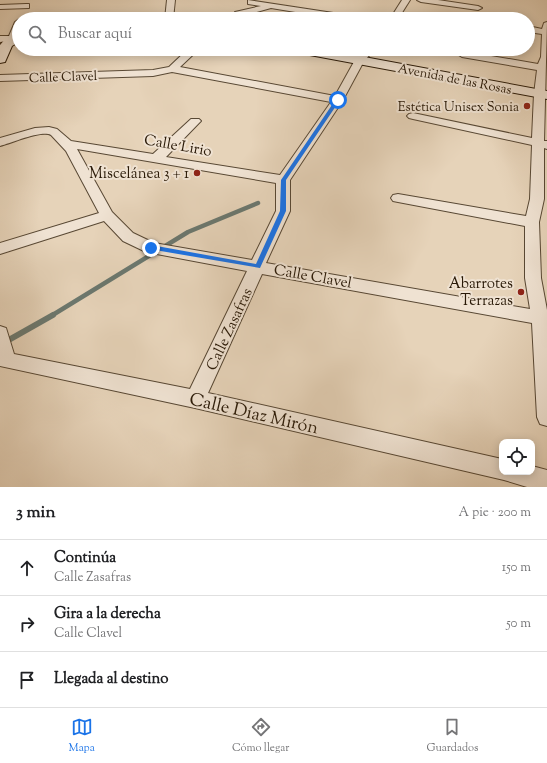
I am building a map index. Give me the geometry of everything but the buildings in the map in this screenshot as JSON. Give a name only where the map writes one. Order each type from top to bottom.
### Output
[{"type":"street","points":[[170,12],[171,0]]},
{"type":"street","points":[[398,12],[406,0]]},
{"type":"street","points":[[421,0],[478,8]]},
{"type":"street","points":[[240,12],[253,1],[310,12]]},
{"type":"street","points":[[252,12],[293,1]]},
{"type":"street","points":[[0,7],[28,3]]},
{"type":"street","points":[[24,12],[28,3]]},
{"type":"street","points":[[547,25],[543,95],[542,200],[532,222],[540,279],[540,318],[546,384],[547,417]]},
{"type":"street","points":[[535,30],[546,32]]},
{"type":"street","points":[[0,59],[10,38]]},
{"type":"street","points":[[172,69],[186,56]]},
{"type":"street","name":"Avenida de las Rosas","points":[[338,56],[543,95]]},
{"type":"street","points":[[283,180],[338,100],[364,56]]},
{"type":"street","points":[[486,56],[545,61]]},
{"type":"street","name":"Calle Clavel","points":[[0,78],[153,73],[172,69],[338,100]]},
{"type":"street","points":[[413,116],[543,144]]},
{"type":"street","points":[[157,158],[195,121]]},
{"type":"street","name":"Calle Clavel","points":[[0,142],[44,131],[52,131],[68,144],[107,215],[128,237],[151,248],[258,266],[540,318]]},
{"type":"street","name":"Calle Lirio","points":[[68,144],[283,180]]},
{"type":"street","name":"Calle Zasafras","points":[[195,399],[283,211],[283,180]]},
{"type":"street","points":[[398,198],[532,222]]},
{"type":"street","points":[[0,249],[107,215]]},
{"type":"street","points":[[0,334],[3,365]]},
{"type":"street","name":"Calle Díaz Mirón","points":[[3,365],[195,399],[499,469]]},
{"type":"street","points":[[522,475],[547,481]]},
{"type":"waterway","points":[[51,316],[188,232],[258,203]]},
{"type":"waterway","points":[[0,345],[53,315]]},
{"type":"place","name":"Estética Unisex Sonia","points":[[527,106]]},
{"type":"place","name":"Miscelánea 3 + 1","points":[[197,173]]},
{"type":"place","name":"Abarrotes Terrazas","points":[[521,292]]},
{"type":"route","points":[[151,248],[258,266],[283,211],[283,180],[338,100]]}]
